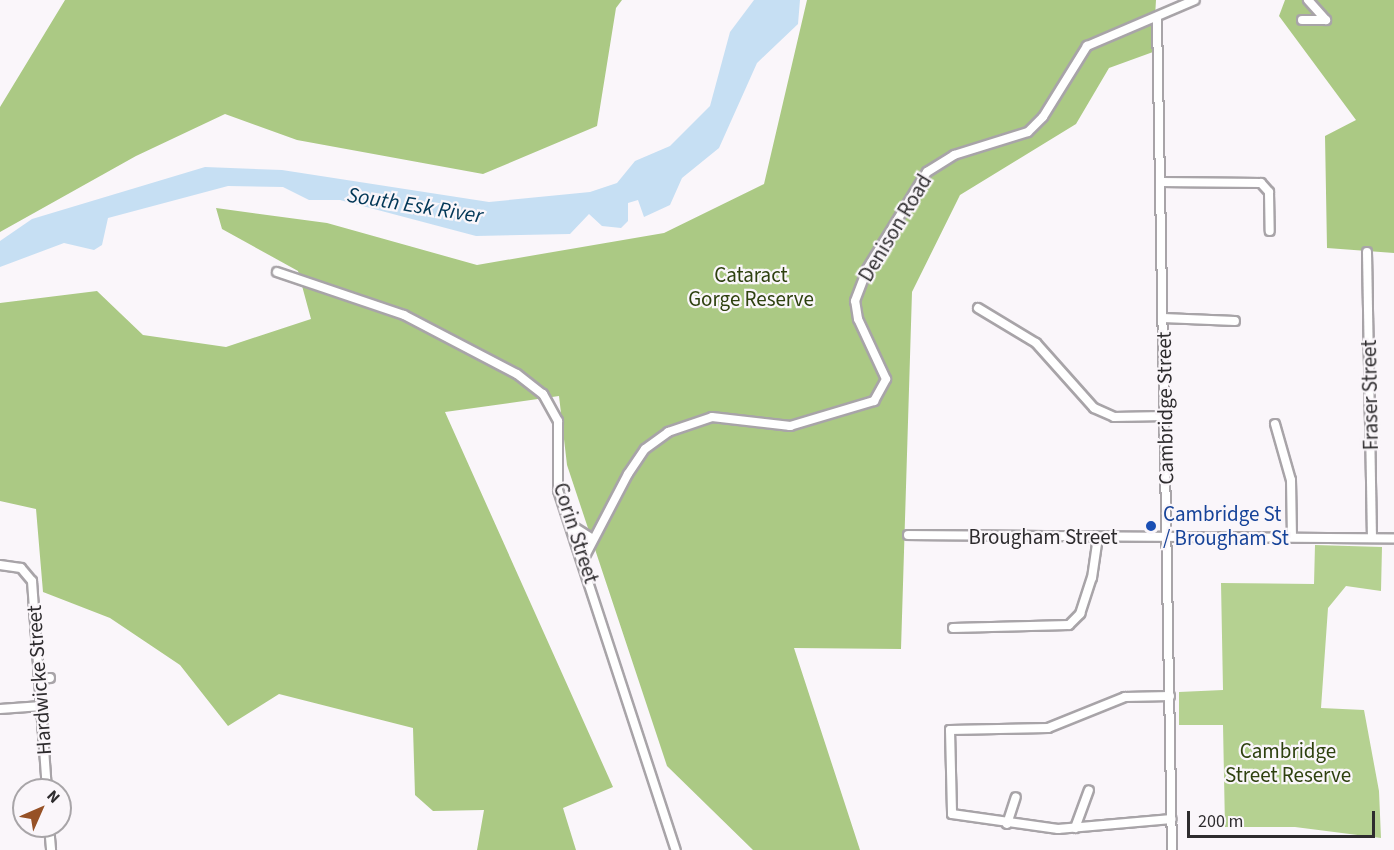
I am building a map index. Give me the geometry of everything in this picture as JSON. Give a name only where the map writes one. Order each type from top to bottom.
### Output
[{"type":"street","name":"Denison Road","points":[[584,558],[591,538],[645,449],[668,432],[712,417],[790,426],[873,401],[886,379],[858,319],[855,301],[867,269],[921,179],[943,159],[1028,132],[1043,117],[1087,46],[1195,0]]},
{"type":"street","points":[[1302,20],[1326,20],[1308,0]]},
{"type":"street","points":[[1160,37],[1176,9]]},
{"type":"street","name":"Cambridge Street","points":[[1157,18],[1160,37],[1172,850]]},
{"type":"street","points":[[1161,182],[1261,183],[1269,192],[1270,231]]},
{"type":"street","name":"Fraser Street","points":[[1367,252],[1372,537]]},
{"type":"street","name":"Corin Street","points":[[277,272],[331,293],[380,304],[531,384],[558,421],[556,475],[676,850]]},
{"type":"street","points":[[978,308],[1041,348],[1094,408],[1114,417],[1165,416]]},
{"type":"street","points":[[1163,318],[1235,321]]},
{"type":"street","points":[[1275,424],[1291,480],[1292,536]]},
{"type":"street","points":[[571,526],[591,538]]},
{"type":"street","name":"Brougham Street","points":[[908,535],[1394,538]]},
{"type":"street","points":[[953,628],[1069,625],[1080,614],[1092,578],[1098,537]]},
{"type":"street","name":"Hardwicke Street","points":[[0,566],[25,572],[32,586],[46,778]]},
{"type":"street","points":[[40,679],[50,678]]},
{"type":"street","points":[[1170,696],[1125,697],[1048,728],[950,730],[952,814],[1007,824],[1075,828],[1172,819]]},
{"type":"street","points":[[0,709],[42,706]]},
{"type":"street","points":[[1075,828],[1089,790]]},
{"type":"street","points":[[1007,824],[1016,797]]},
{"type":"green space","points":[[65,0],[622,0],[616,8],[597,126],[483,174],[297,140],[225,114],[136,156],[0,232],[0,107]]},
{"type":"green space","name":"Cataract Gorge Reserve","points":[[807,0],[1156,0],[1153,52],[1109,68],[1076,124],[960,195],[912,292],[901,649],[794,648],[860,850],[753,850],[667,766],[567,465],[559,396],[445,412],[613,787],[563,808],[576,850],[477,850],[484,810],[433,811],[415,795],[413,728],[279,694],[228,726],[180,665],[110,618],[43,592],[36,509],[0,501],[0,303],[97,291],[143,335],[226,347],[311,319],[298,271],[222,229],[216,208],[327,223],[477,265],[664,233],[764,184]]},
{"type":"green space","points":[[1285,0],[1394,0],[1394,253],[1327,248],[1325,136],[1356,120],[1279,16]]},
{"type":"green space","name":"Cambridge Street Reserve","points":[[1315,545],[1382,547],[1381,591],[1346,586],[1328,608],[1321,708],[1364,710],[1379,791],[1381,838],[1295,827],[1225,827],[1223,725],[1179,725],[1179,692],[1223,690],[1221,583],[1314,584]]},
{"type":"water","name":"South Esk River","points":[[754,0],[800,0],[798,24],[757,63],[719,148],[682,178],[670,205],[644,217],[638,200],[628,203],[628,221],[621,228],[602,226],[589,214],[570,234],[476,236],[340,200],[309,200],[283,187],[228,186],[108,218],[102,245],[94,250],[64,243],[0,267],[0,241],[32,219],[205,167],[282,170],[489,202],[590,192],[617,183],[635,161],[670,146],[710,106],[730,32]]},
{"type":"place","name":"Cambridge St / Brougham St","points":[[1151,526]]}]
